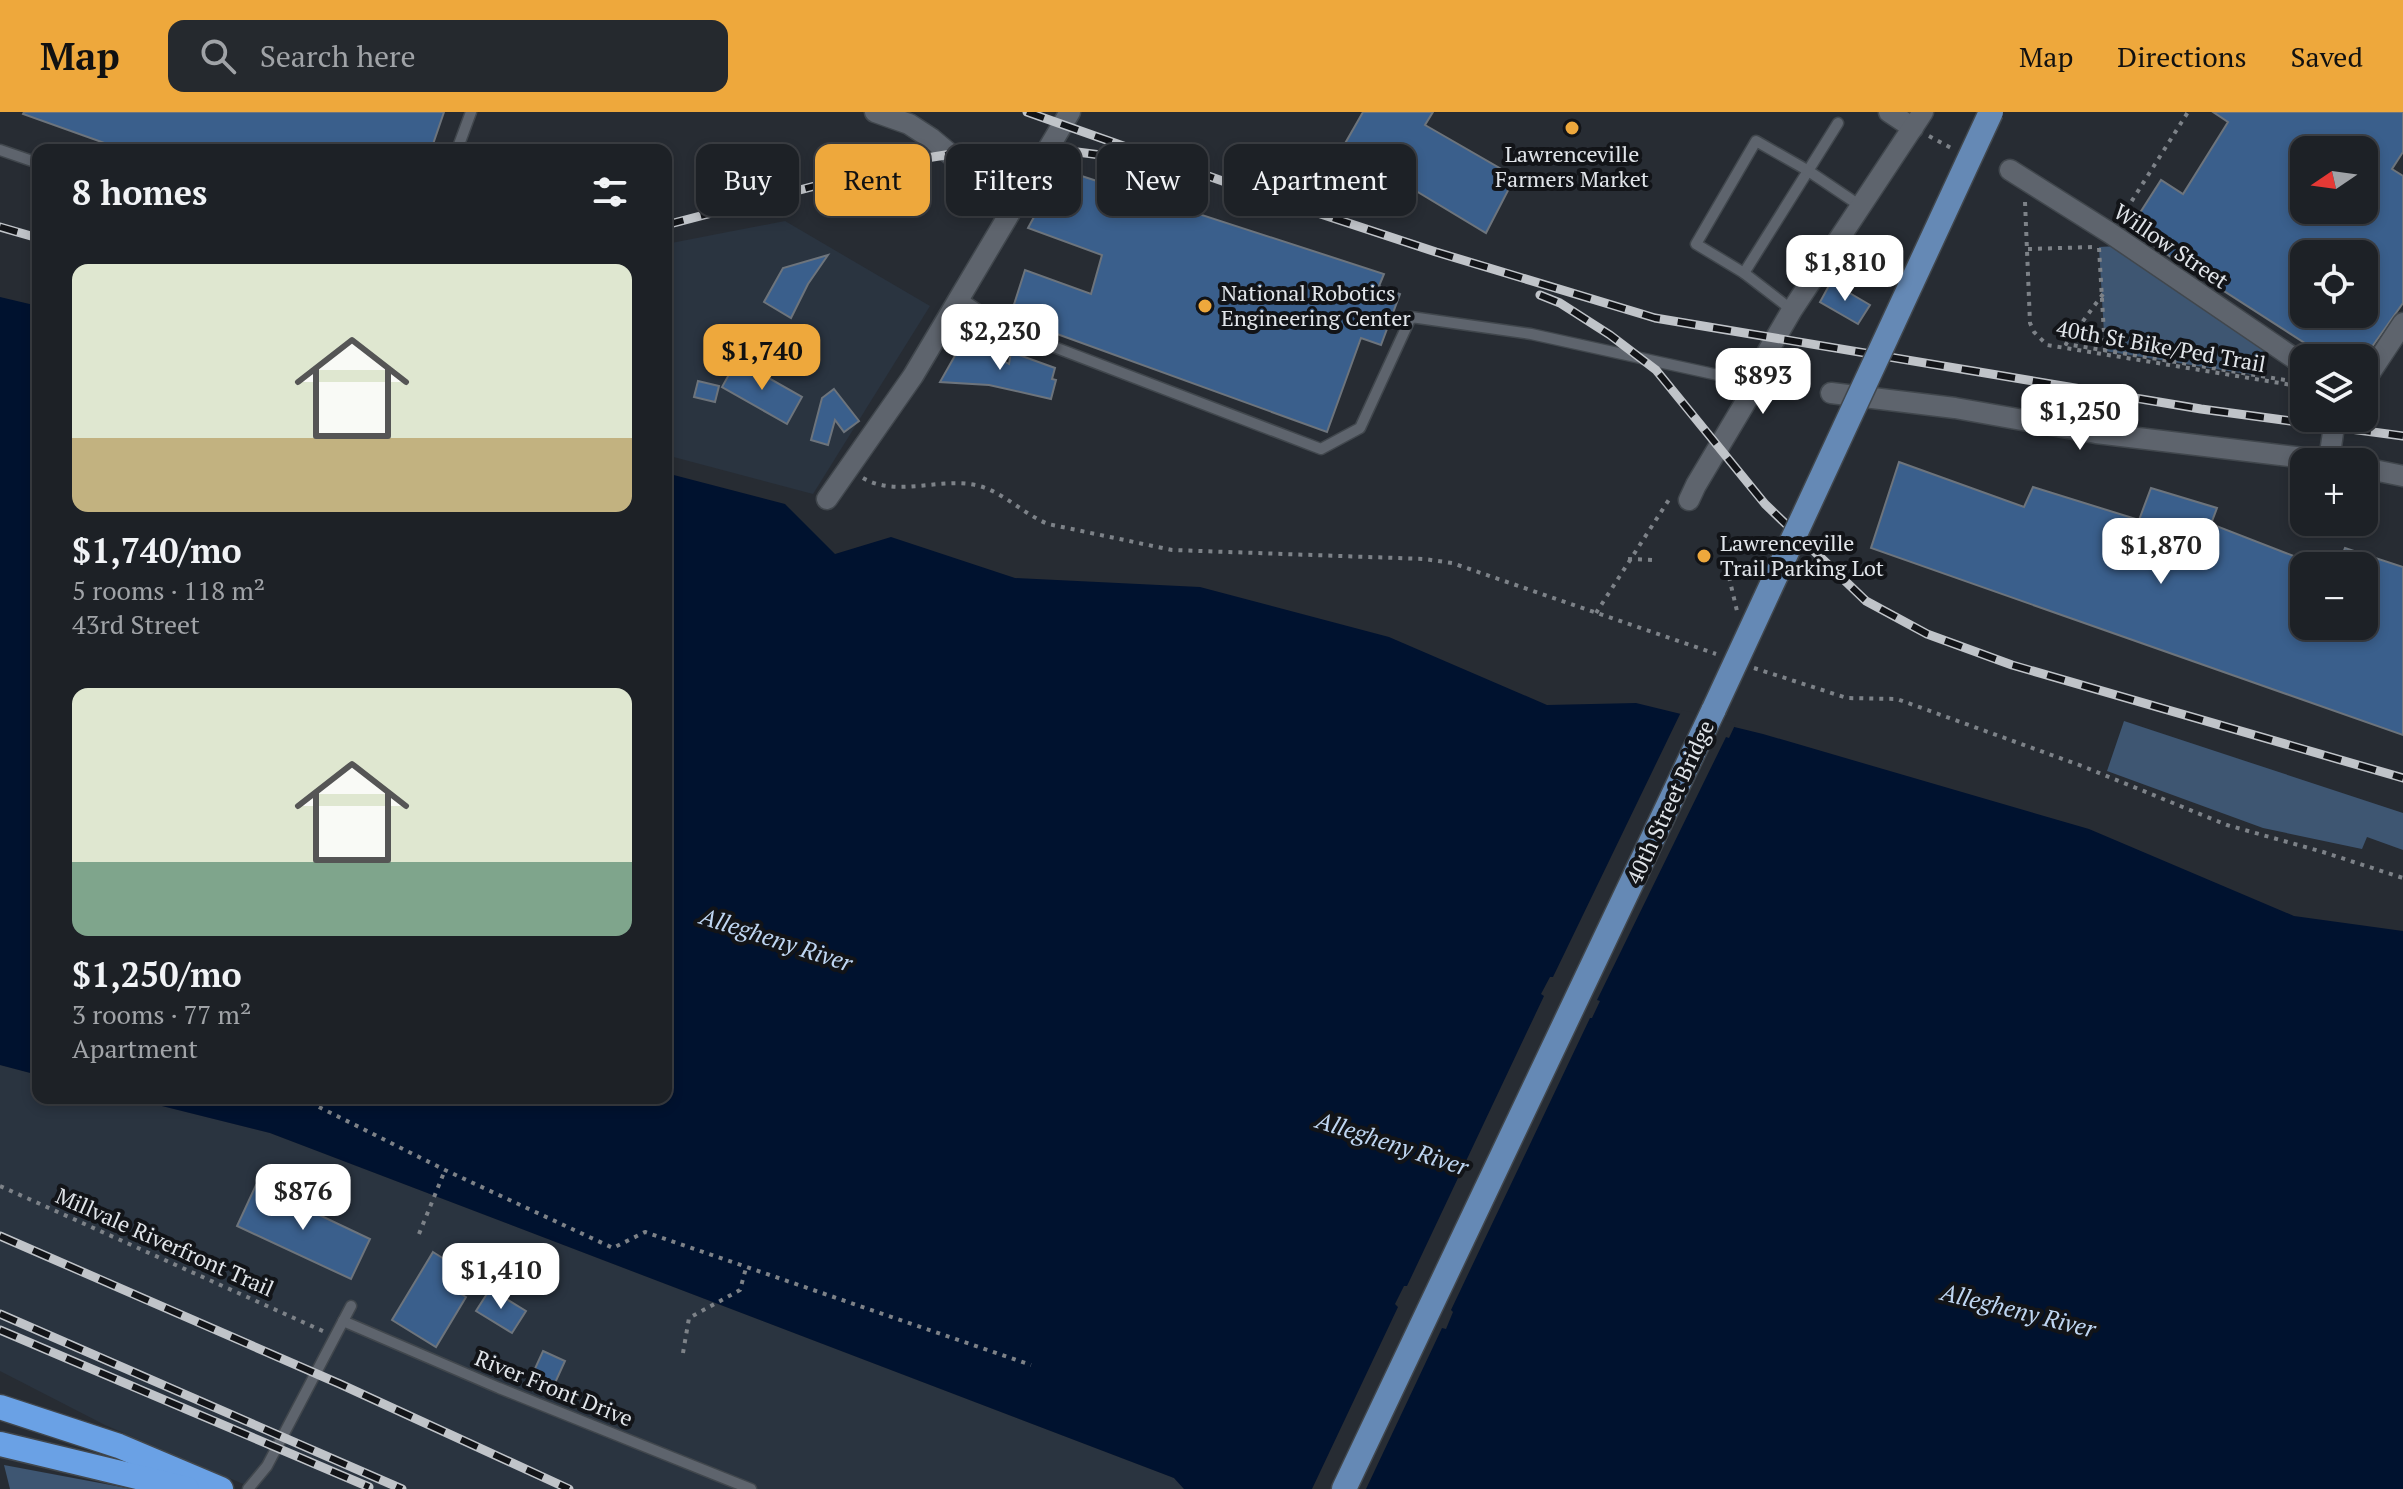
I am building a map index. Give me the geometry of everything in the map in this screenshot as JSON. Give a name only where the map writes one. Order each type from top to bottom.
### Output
[{"type":"highway","points":[[6,1408],[119,1446],[203,1486]]},
{"type":"highway","points":[[2,1444],[203,1486]]},
{"type":"main road","name":"40th Street Bridge","points":[[1344,1489],[1682,776],[1991,112]]},
{"type":"street","points":[[875,112],[909,124],[946,151]]},
{"type":"street","points":[[1050,144],[1070,112]]},
{"type":"street","points":[[1681,497],[1696,485],[1748,398],[1750,382],[1792,310],[1918,120],[1889,112]]},
{"type":"street","name":"Willow Street","points":[[2010,170],[2110,233],[2290,355]]},
{"type":"street","points":[[827,499],[913,376],[1007,216]]},
{"type":"street","points":[[2378,361],[2403,323]]},
{"type":"street","points":[[1831,393],[1955,408],[2096,433],[2290,456]]},
{"type":"street","points":[[2378,471],[2403,476]]},
{"type":"lane","points":[[459,144],[471,112]]},
{"type":"lane","points":[[1744,273],[1838,123]]},
{"type":"lane","points":[[1792,310],[1744,273],[1696,244],[1756,141],[1859,205]]},
{"type":"lane","points":[[0,150],[32,161]]},
{"type":"lane","points":[[959,297],[1007,329],[1321,449],[1360,428],[1411,317],[1531,334],[1750,382]]},
{"type":"lane","points":[[248,1489],[267,1466],[351,1306]]},
{"type":"lane","name":"River Front Drive","points":[[343,1321],[499,1388],[751,1489]]},
{"type":"path","points":[[2116,225],[2188,112]]},
{"type":"path","name":"40th St Bike/Ped Trail","points":[[2023,197],[2026,206],[2030,323],[2047,345],[2290,383]]},
{"type":"path","points":[[2028,249],[2099,247],[2105,351]]},
{"type":"path","points":[[2103,294],[2066,344],[2290,382]]},
{"type":"path","points":[[2253,375],[2268,349]]},
{"type":"path","points":[[873,484],[917,487],[956,483],[987,489],[1029,516],[1048,524],[1172,550],[1424,559],[1452,563],[1715,654]]},
{"type":"path","points":[[1596,613],[1628,559],[1681,497]]},
{"type":"path","points":[[1628,559],[1655,560]]},
{"type":"path","points":[[1745,664],[1847,698],[1897,699],[2082,766],[2227,825],[2403,878]]},
{"type":"path","points":[[313,1104],[613,1248],[645,1232],[1031,1365]]},
{"type":"path","points":[[419,1234],[445,1170]]},
{"type":"path","name":"Millvale Riverfront Trail","points":[[0,1186],[317,1328]]},
{"type":"path","points":[[683,1353],[689,1318],[740,1290],[746,1268]]},
{"type":"shaded area","points":[[785,221],[930,306],[813,494],[672,457],[672,243]]},
{"type":"shaded area","points":[[2117,246],[2268,349],[2253,375],[2105,351],[2099,247]]},
{"type":"shaded area","points":[[2124,721],[2403,813],[2403,850],[2367,837],[2362,849],[2263,828],[2107,771]]},
{"type":"shaded area","points":[[0,1065],[32,1073],[32,1104],[154,1104],[270,1133],[1174,1478],[1184,1489],[255,1489],[105,1425],[0,1371]]},
{"type":"shaded area","points":[[4,1465],[132,1489],[10,1489]]},
{"type":"water","points":[[0,297],[32,305],[32,1073],[0,1065]]},
{"type":"water","name":"Allegheny River","points":[[672,475],[785,504],[835,554],[891,537],[1015,578],[1200,587],[1389,637],[1547,705],[1636,703],[1763,734],[2089,829],[2294,916],[2403,931],[2403,1489],[1184,1489],[1174,1478],[270,1133],[154,1104],[672,1104]]},
{"type":"pier","points":[[1682,710],[1736,723],[1729,738],[1726,737],[1597,1000],[1600,1001],[1451,1310],[1453,1312],[1446,1329],[1442,1328],[1366,1489],[1312,1489],[1398,1307],[1395,1304],[1404,1286],[1407,1286],[1544,996],[1541,994],[1550,977],[1553,977]]},
{"type":"building","points":[[444,112],[433,144],[107,144],[23,114]]},
{"type":"building","points":[[1363,112],[1433,112],[1425,125],[1515,177],[1486,233],[1416,191],[1416,144],[1345,144]]},
{"type":"building","points":[[2213,112],[2403,112],[2403,152],[2392,169],[2403,176],[2403,303],[2374,344],[2306,344],[2129,230],[2161,180],[2183,194],[2228,122]]},
{"type":"building","name":"National Robotics Engineering Center","points":[[1081,176],[1097,181],[1097,216],[1205,216],[1384,274],[1379,286],[1400,294],[1381,345],[1361,338],[1327,432],[1010,317],[1025,270],[1091,294],[1102,255],[1028,228],[1035,216],[1081,216]]},
{"type":"building","points":[[828,255],[808,284],[791,318],[764,302],[783,268]]},
{"type":"building","points":[[1831,282],[1870,305],[1858,324],[1820,302]]},
{"type":"building","points":[[965,338],[1009,364],[1011,352],[1055,368],[1052,379],[1056,380],[1051,399],[989,385],[940,382]]},
{"type":"building","points":[[737,360],[802,397],[787,424],[722,387]]},
{"type":"building","points":[[698,381],[719,386],[715,402],[694,397]]},
{"type":"building","points":[[834,389],[859,421],[844,432],[835,420],[828,445],[811,440],[822,398]]},
{"type":"building","points":[[1899,462],[2024,507],[2033,487],[2139,520],[2151,488],[2217,508],[2211,524],[2290,555],[2290,640],[2378,640],[2378,559],[2403,567],[2403,735],[1871,548]]},
{"type":"building","points":[[256,1185],[370,1239],[351,1279],[237,1226]]},
{"type":"building","points":[[433,1252],[460,1269],[449,1287],[466,1297],[436,1347],[392,1320]]},
{"type":"building","points":[[490,1289],[526,1311],[512,1333],[476,1311]]},
{"type":"building","points":[[543,1351],[565,1361],[555,1383],[533,1373]]},
{"type":"railway","points":[[1027,112],[1436,252],[1655,318],[2201,409],[2403,436]]},
{"type":"railway","points":[[672,223],[914,160],[983,149],[1046,148],[1097,155]]},
{"type":"railway","points":[[0,227],[32,236]]},
{"type":"railway","points":[[1540,295],[1560,303],[1610,335],[1656,370],[1765,504],[1866,601],[1927,634],[2012,665],[2403,778]]},
{"type":"railway","points":[[0,1236],[340,1384],[569,1489]]},
{"type":"railway","points":[[0,1314],[402,1489]]},
{"type":"railway","points":[[0,1330],[369,1487]]},
{"type":"place","name":"Lawrenceville Farmers Market","points":[[1572,128]]},
{"type":"place","name":"National Robotics Engineering Center","points":[[1205,306]]},
{"type":"place","name":"Lawrenceville Trail Parking Lot","points":[[1704,556]]}]
